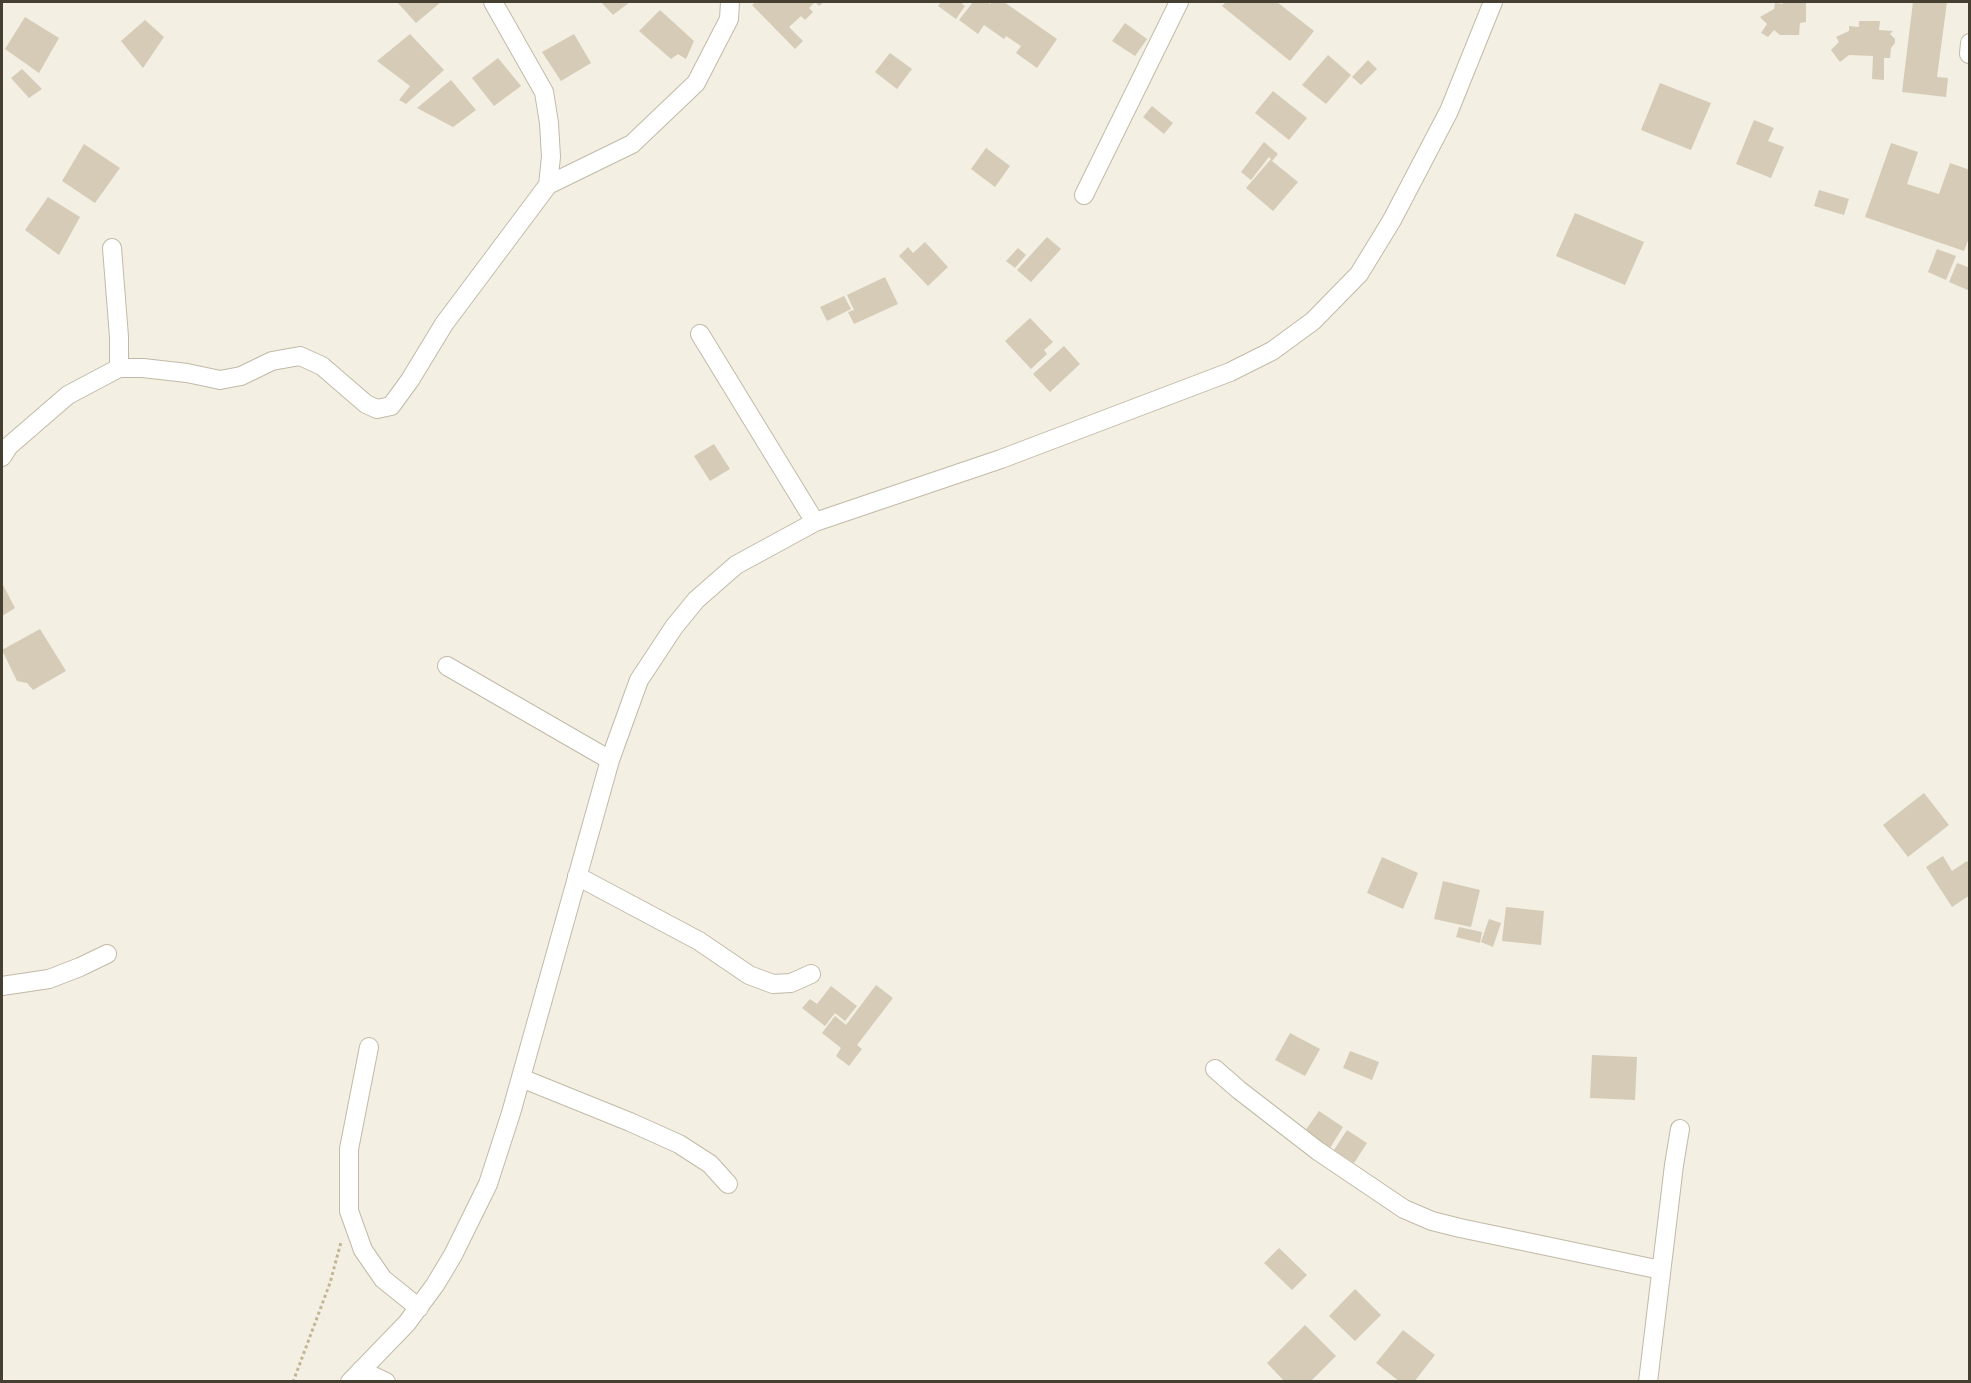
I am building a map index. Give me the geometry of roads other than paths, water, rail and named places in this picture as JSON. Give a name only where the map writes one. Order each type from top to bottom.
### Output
[{"type":"street","points":[[493,2],[544,92],[551,157],[548,185]]},
{"type":"street","points":[[2,457],[9,446],[68,395],[119,368],[187,373],[220,380],[241,376],[272,361],[300,356],[321,366],[366,404],[377,410],[391,406],[410,380],[444,324],[548,185],[632,144],[696,83],[729,19],[730,2]]},
{"type":"street","points":[[1084,195],[1179,2]]},
{"type":"street","points":[[355,1376],[419,1308],[453,1255],[488,1184],[521,1078],[610,760],[639,680],[696,600],[736,565],[815,522],[1001,459],[1230,372],[1272,351],[1313,321],[1359,274],[1392,220],[1449,111],[1493,2]]},
{"type":"street","points":[[1969,54],[1970,43]]},
{"type":"street","points":[[112,248],[119,337],[119,368]]},
{"type":"street","points":[[700,334],[815,522]]},
{"type":"street","points":[[447,666],[610,760]]},
{"type":"street","points":[[577,876],[699,941],[749,975],[773,984],[791,983],[811,974]]},
{"type":"street","points":[[2,986],[49,979],[80,968],[107,954]]},
{"type":"street","points":[[369,1047],[349,1149],[349,1211],[363,1250],[383,1279],[419,1308]]},
{"type":"street","points":[[1215,1069],[1318,1151],[1404,1209],[1432,1221],[1460,1228],[1661,1270]]},
{"type":"street","points":[[521,1078],[679,1144],[710,1164],[728,1184]]},
{"type":"street","points":[[1648,1382],[1680,1129]]},
{"type":"street","points":[[355,1376],[386,1382]]}]
